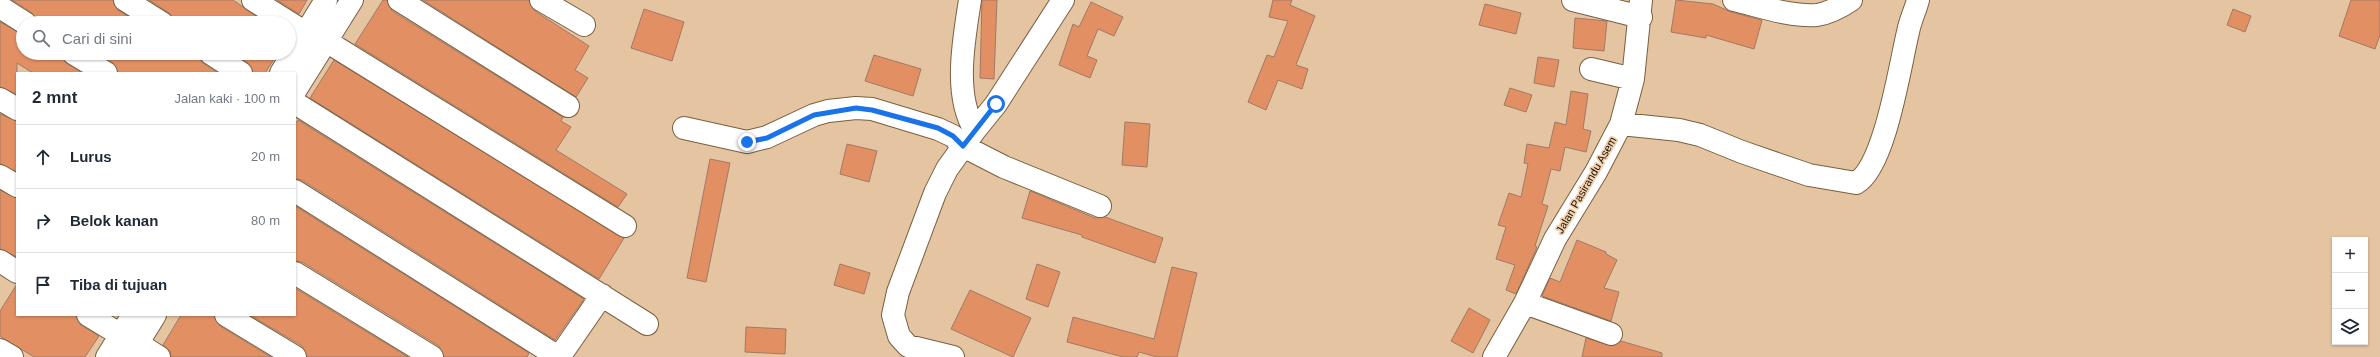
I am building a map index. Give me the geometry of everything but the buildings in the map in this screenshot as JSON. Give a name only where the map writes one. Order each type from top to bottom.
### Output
[{"type":"street","points":[[125,0],[151,16]]},
{"type":"street","points":[[253,0],[279,16]]},
{"type":"street","points":[[296,49],[326,0]]},
{"type":"street","points":[[296,89],[352,0]]},
{"type":"street","points":[[399,0],[568,106]]},
{"type":"street","points":[[541,0],[584,25]]},
{"type":"street","points":[[969,138],[969,120],[964,100],[962,47],[970,0]]},
{"type":"street","points":[[953,357],[908,346],[899,336],[893,315],[898,292],[935,193],[969,138],[996,104],[1063,0]]},
{"type":"street","points":[[1573,0],[1641,8]]},
{"type":"street","points":[[1734,0],[1785,12],[1818,15],[1840,7],[1852,0]]},
{"type":"street","points":[[1621,124],[1679,130],[1700,135],[1742,152],[1809,175],[1856,183],[1869,172],[1880,147],[1893,102],[1908,31],[1918,0]]},
{"type":"street","points":[[0,7],[16,17]]},
{"type":"street","name":"Jalan Pasirandu Asem","points":[[1494,357],[1525,303],[1555,239],[1596,172],[1621,124],[1632,79],[1641,8]]},
{"type":"street","points":[[296,27],[306,33]]},
{"type":"street","points":[[326,41],[626,226]]},
{"type":"street","points":[[85,60],[104,72]]},
{"type":"street","points":[[221,60],[239,72]]},
{"type":"street","points":[[282,72],[289,60]]},
{"type":"street","points":[[1591,69],[1632,79]]},
{"type":"street","points":[[0,99],[16,108]]},
{"type":"street","points":[[296,104],[647,324]]},
{"type":"street","points":[[684,128],[747,142],[755,141],[814,115],[856,108],[872,110],[938,128],[953,136],[969,138],[1038,182],[1100,206]]},
{"type":"street","points":[[0,176],[16,185]]},
{"type":"street","points":[[296,192],[535,351],[562,354],[602,295]]},
{"type":"street","points":[[0,261],[16,271]]},
{"type":"street","points":[[296,274],[432,357]]},
{"type":"street","points":[[1525,303],[1611,334]]},
{"type":"street","points":[[89,316],[129,345],[159,357]]},
{"type":"street","points":[[129,345],[133,316]]},
{"type":"street","points":[[107,357],[129,345],[154,316]]},
{"type":"street","points":[[228,316],[295,357]]},
{"type":"street","points":[[0,350],[12,357]]},
{"type":"route","points":[[747,142],[767,138],[814,115],[839,109],[856,108],[872,110],[938,128],[953,136],[963,146],[996,104]]}]
